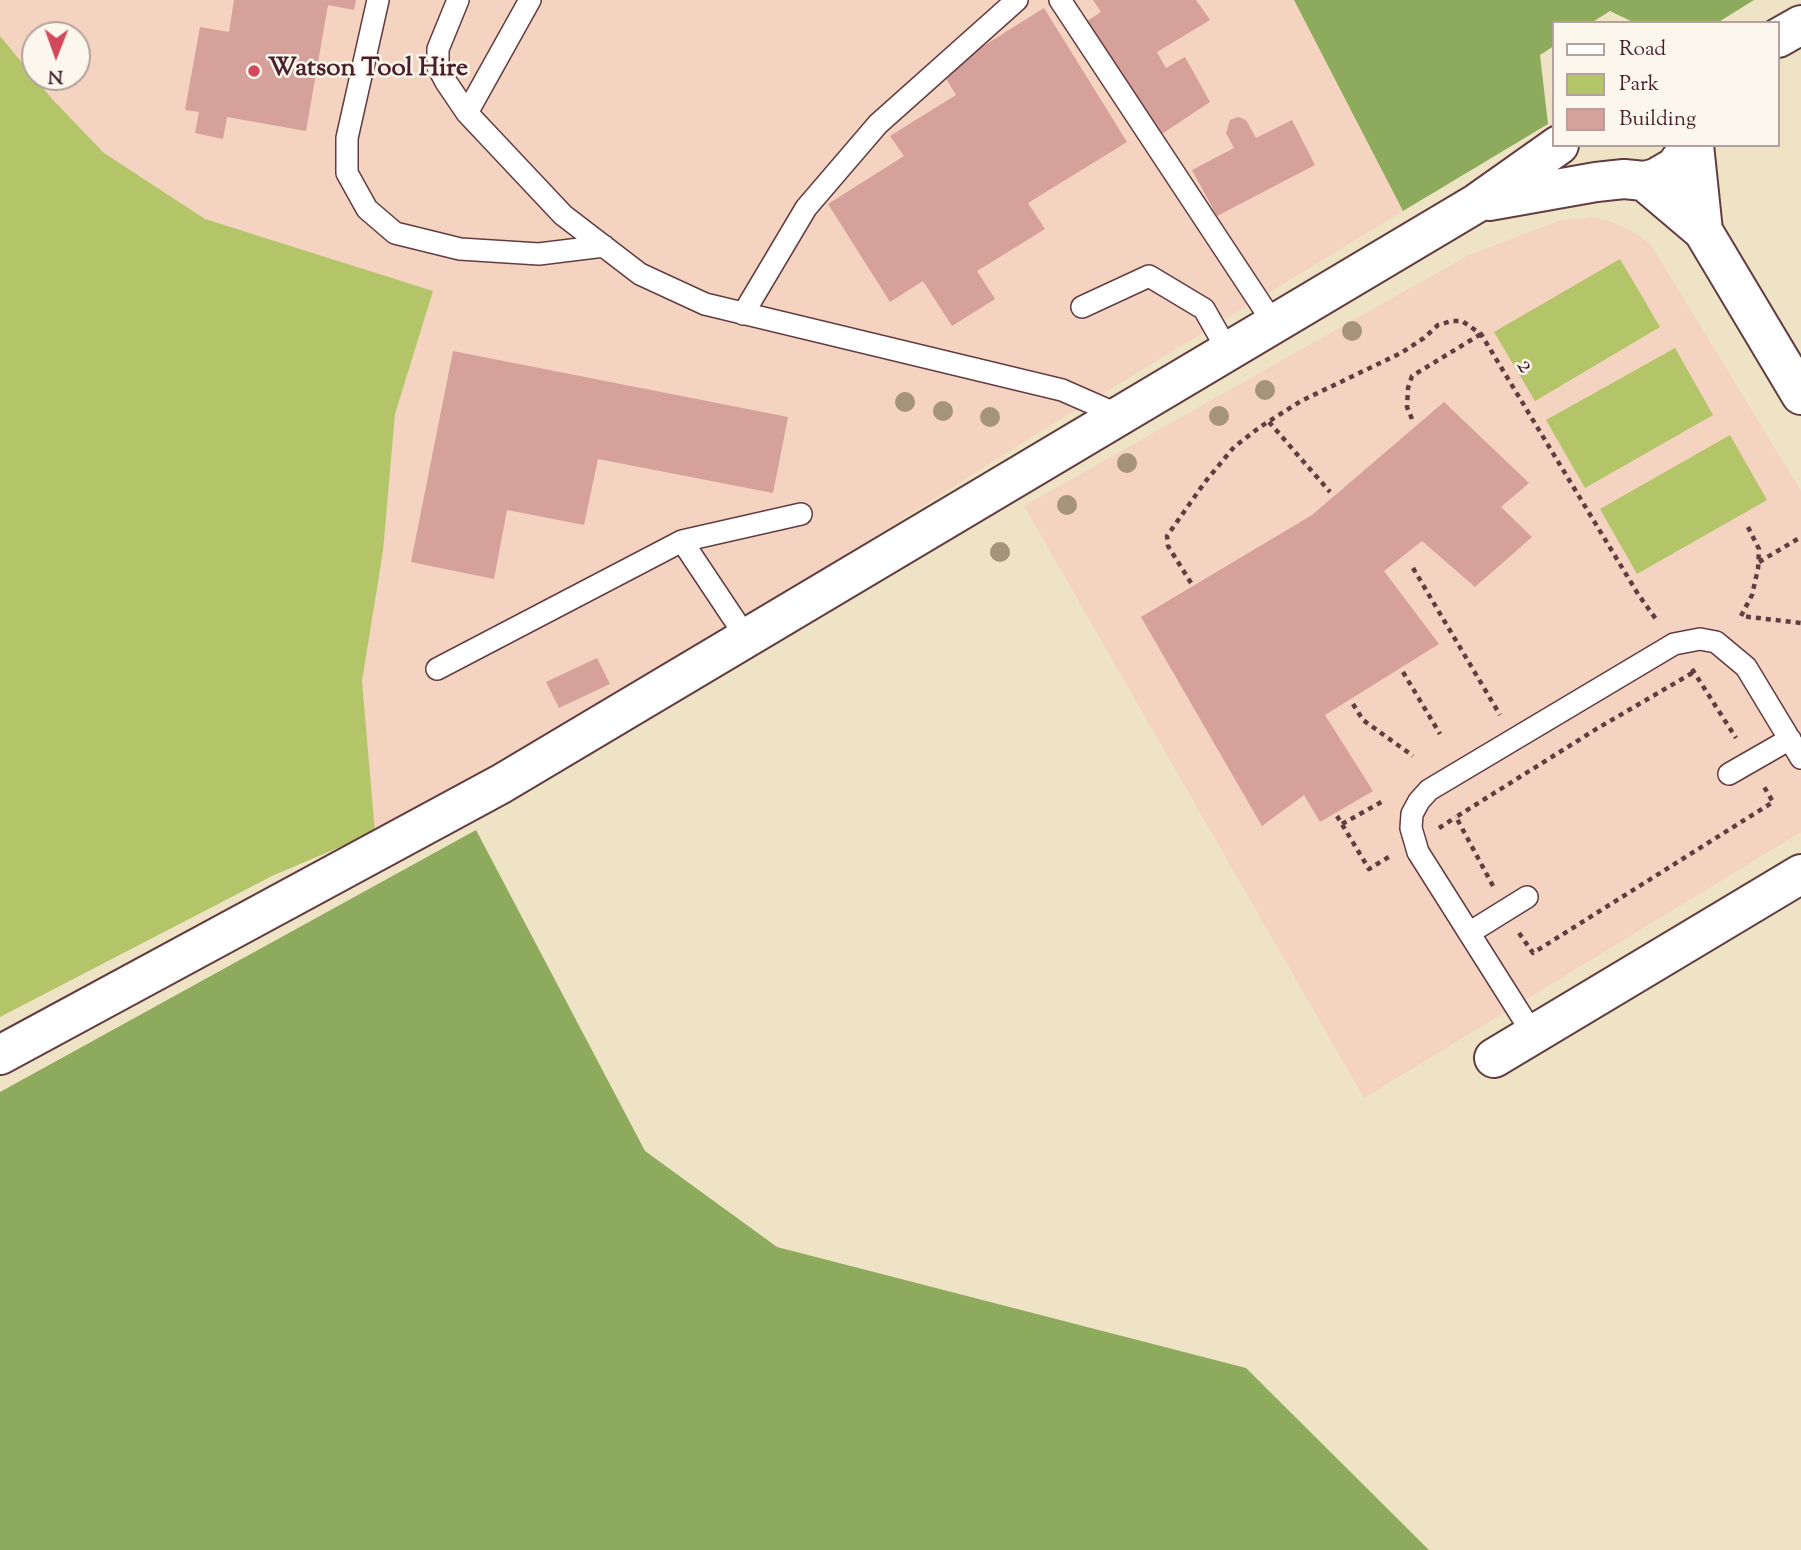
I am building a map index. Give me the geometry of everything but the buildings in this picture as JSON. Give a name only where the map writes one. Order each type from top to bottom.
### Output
[{"type":"street","points":[[1780,36],[1801,25]]},
{"type":"street","points":[[0,1055],[502,784],[1477,203],[1556,147]]},
{"type":"street","points":[[1586,147],[1592,158],[1612,175],[1634,180],[1703,231],[1801,395]]},
{"type":"street","points":[[1477,203],[1666,173],[1675,167],[1690,147]]},
{"type":"street","points":[[1692,147],[1703,231]]},
{"type":"street","points":[[1494,1058],[1801,874]]},
{"type":"lane","points":[[378,0],[347,138],[347,173],[367,209],[395,233],[460,249],[539,254],[604,246]]},
{"type":"lane","points":[[457,0],[438,49],[438,67],[467,113],[563,215],[640,274],[705,304],[1062,390],[1118,415]]},
{"type":"lane","points":[[467,113],[530,0]]},
{"type":"lane","points":[[743,314],[806,208],[869,135],[1017,0]]},
{"type":"lane","points":[[1060,0],[1274,324]]},
{"type":"lane","points":[[1082,307],[1149,276],[1204,309],[1228,351]]},
{"type":"lane","points":[[437,669],[682,541],[801,514]]},
{"type":"lane","points":[[682,541],[746,637]]},
{"type":"lane","points":[[1534,1034],[1418,852],[1411,828],[1412,814],[1429,790],[1674,643],[1700,639],[1716,642],[1746,667],[1801,758]]},
{"type":"lane","points":[[1729,774],[1790,739]]},
{"type":"lane","points":[[1469,933],[1527,897]]},
{"type":"path","points":[[1191,583],[1168,546],[1167,536],[1205,482],[1234,447],[1313,395],[1401,353],[1438,325],[1462,321],[1481,334],[1412,376],[1408,388],[1408,407],[1412,419]]},
{"type":"path","name":"2","points":[[1481,334],[1638,594],[1694,672],[1773,802],[1533,953],[1506,910]]},
{"type":"path","points":[[1269,422],[1330,492]]},
{"type":"path","points":[[1748,527],[1759,549],[1758,563],[1752,595],[1741,616],[1801,623]]},
{"type":"path","points":[[1758,563],[1801,537]]},
{"type":"path","points":[[1413,568],[1514,739]]},
{"type":"path","points":[[1506,910],[1456,817],[1598,728],[1694,672]]},
{"type":"path","points":[[1403,673],[1440,734]]},
{"type":"path","points":[[1353,704],[1363,720],[1413,756]]},
{"type":"path","points":[[1342,824],[1385,800]]},
{"type":"shaded area","points":[[0,0],[1294,0],[1403,211],[1038,433],[769,603],[375,832],[362,681],[383,551],[395,414],[433,291],[205,219],[104,153],[46,91],[91,91],[91,21],[21,21],[21,61],[0,36]]},
{"type":"shaded area","points":[[1593,217],[1632,231],[1651,245],[1801,491],[1801,832],[1364,1098],[1024,506],[1467,256],[1558,221]]},
{"type":"green space","points":[[1294,0],[1754,0],[1720,21],[1631,21],[1610,11],[1594,21],[1552,21],[1552,47],[1540,55],[1548,124],[1403,211]]},
{"type":"green space","points":[[0,36],[21,61],[21,91],[46,91],[104,153],[205,219],[433,291],[395,414],[383,551],[362,681],[375,832],[272,876],[0,1017]]},
{"type":"green space","points":[[1620,259],[1660,327],[1535,401],[1494,332]]},
{"type":"green space","points":[[1675,348],[1713,415],[1585,488],[1546,420]]},
{"type":"green space","points":[[1730,435],[1767,500],[1637,574],[1600,509]]},
{"type":"green space","points":[[476,830],[645,1151],[777,1247],[1246,1368],[1429,1550],[0,1550],[0,1092]]},
{"type":"place","name":"Watson Tool Hire","points":[[254,71]]}]
